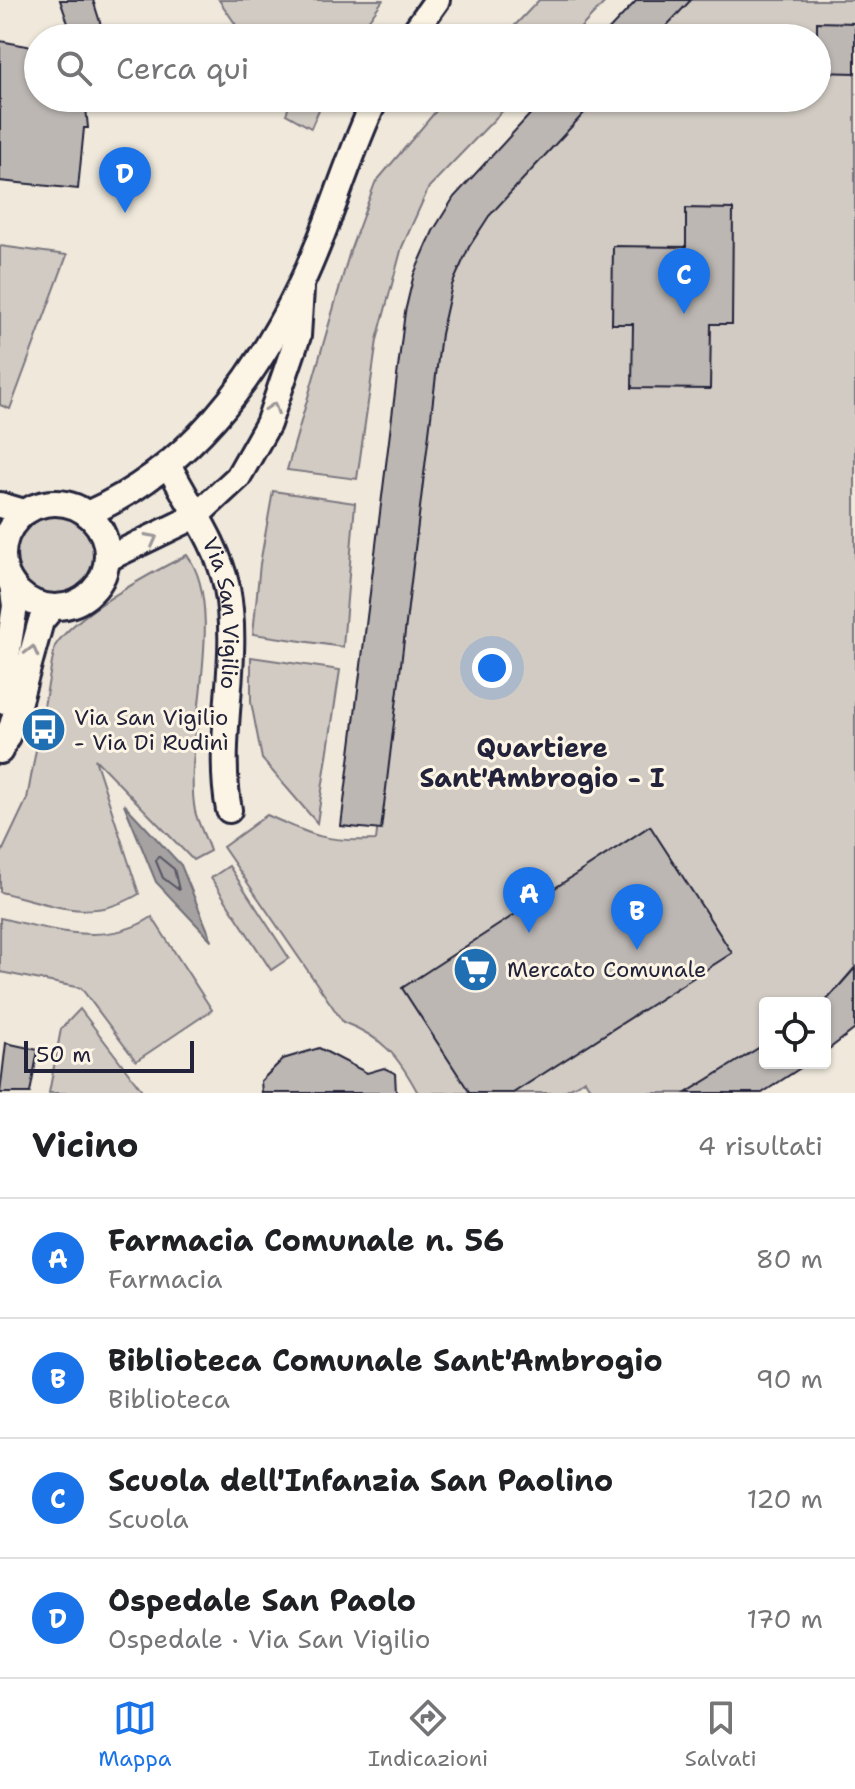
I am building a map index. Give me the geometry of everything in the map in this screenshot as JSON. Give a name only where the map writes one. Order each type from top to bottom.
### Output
[{"type":"street","points":[[420,24],[437,0]]},
{"type":"street","name":"Via San Vigilio","points":[[87,514],[118,500],[169,466],[225,409],[301,284],[351,151],[369,112]]},
{"type":"street","name":"Via San Vigilio","points":[[107,559],[196,516],[238,477],[268,424],[298,336],[301,284]]},
{"type":"street","name":"Via San Vigilio","points":[[169,466],[222,570],[227,589],[230,646],[223,781],[229,810]]},
{"type":"street","points":[[0,701],[15,606],[12,584],[3,560],[2,543],[10,529],[24,512],[53,503],[87,514],[103,536],[107,559],[102,577],[91,593],[74,603],[53,607],[31,601],[12,584]]},
{"type":"street","points":[[0,505],[24,512]]},
{"type":"street","points":[[0,751],[12,726],[41,621],[53,607]]},
{"type":"shaded area","points":[[219,0],[383,0],[366,24],[235,24]]},
{"type":"shaded area","points":[[539,0],[607,0],[584,24],[516,24]]},
{"type":"shaded area","points":[[689,0],[855,0],[855,967],[830,997],[759,997],[759,1048],[686,1093],[593,1093],[585,1080],[561,1093],[418,1093],[388,1050],[369,1035],[343,1022],[223,847],[267,815],[320,836],[376,840],[437,333],[450,285],[477,228],[583,112],[831,112],[831,24],[666,24]]},
{"type":"shaded area","points":[[287,112],[318,112],[311,128]]},
{"type":"shaded area","points":[[435,112],[501,112],[429,187],[402,247],[377,340],[357,479],[287,470],[350,251],[375,183]]},
{"type":"shaded area","points":[[0,246],[67,255],[10,409],[0,405]]},
{"type":"shaded area","points":[[273,491],[355,503],[343,647],[253,634],[260,564]]},
{"type":"shaded area","points":[[54,511],[78,518],[90,530],[97,554],[90,578],[78,590],[54,597],[30,590],[18,578],[11,554],[18,530],[30,518]]},
{"type":"shaded area","points":[[187,555],[199,579],[204,609],[205,642],[193,782],[195,811],[210,851],[193,860],[95,759],[139,894],[121,903],[87,910],[54,906],[0,892],[0,856],[27,799],[55,646],[79,620],[97,607]]},
{"type":"shaded area","points":[[251,657],[340,670],[317,823],[262,759],[251,702]]},
{"type":"shaded area","points":[[229,866],[289,958],[271,970],[211,878]]},
{"type":"shaded area","points":[[152,917],[212,1010],[136,1061],[81,988],[0,972],[0,918],[58,931],[97,934],[116,932]]},
{"type":"shaded area","points":[[80,1009],[144,1093],[49,1093],[61,1029]]},
{"type":"water","points":[[124,804],[181,865],[212,941],[156,882]]},
{"type":"building","points":[[60,0],[93,0],[101,24],[68,24]]},
{"type":"building","points":[[637,0],[691,0],[668,24],[614,24]]},
{"type":"building","points":[[855,23],[855,73],[831,72],[831,24],[817,24]]},
{"type":"building","points":[[0,41],[24,45],[24,112],[86,112],[88,128],[84,128],[78,189],[0,181]]},
{"type":"building","points":[[532,112],[585,112],[489,216],[469,247],[452,285],[441,334],[381,830],[341,826],[405,312],[414,274],[433,231],[454,197]]},
{"type":"building","points":[[686,208],[733,209],[732,324],[711,324],[710,389],[632,388],[633,324],[612,324],[613,246],[686,247]]},
{"type":"building","points":[[650,826],[732,953],[513,1093],[470,1093],[402,988]]},
{"type":"building","points":[[855,968],[855,1029],[831,1047],[831,997]]},
{"type":"building","points":[[6,1043],[38,1050],[30,1093],[0,1093]]},
{"type":"building","points":[[319,1048],[367,1073],[384,1068],[395,1073],[396,1093],[262,1093],[261,1081],[283,1059]]},
{"type":"building","points":[[759,1048],[759,1069],[799,1069],[762,1093],[686,1093]]},
{"type":"place","name":"Ospedale San Paolo","points":[[125,213]]},
{"type":"place","name":"Scuola dell'Infanzia San Paolino","points":[[684,314]]},
{"type":"place","name":"Via San Vigilio - Via Di Rudinì","points":[[43,730]]},
{"type":"place","name":"Farmacia Comunale n. 56","points":[[529,933]]},
{"type":"place","name":"Biblioteca Comunale Sant'Ambrogio","points":[[637,950]]},
{"type":"place","name":"Mercato Comunale","points":[[476,969]]},
{"type":"district","name":"Quartiere Sant'Ambrogio - I","points":[[542,762]]}]
